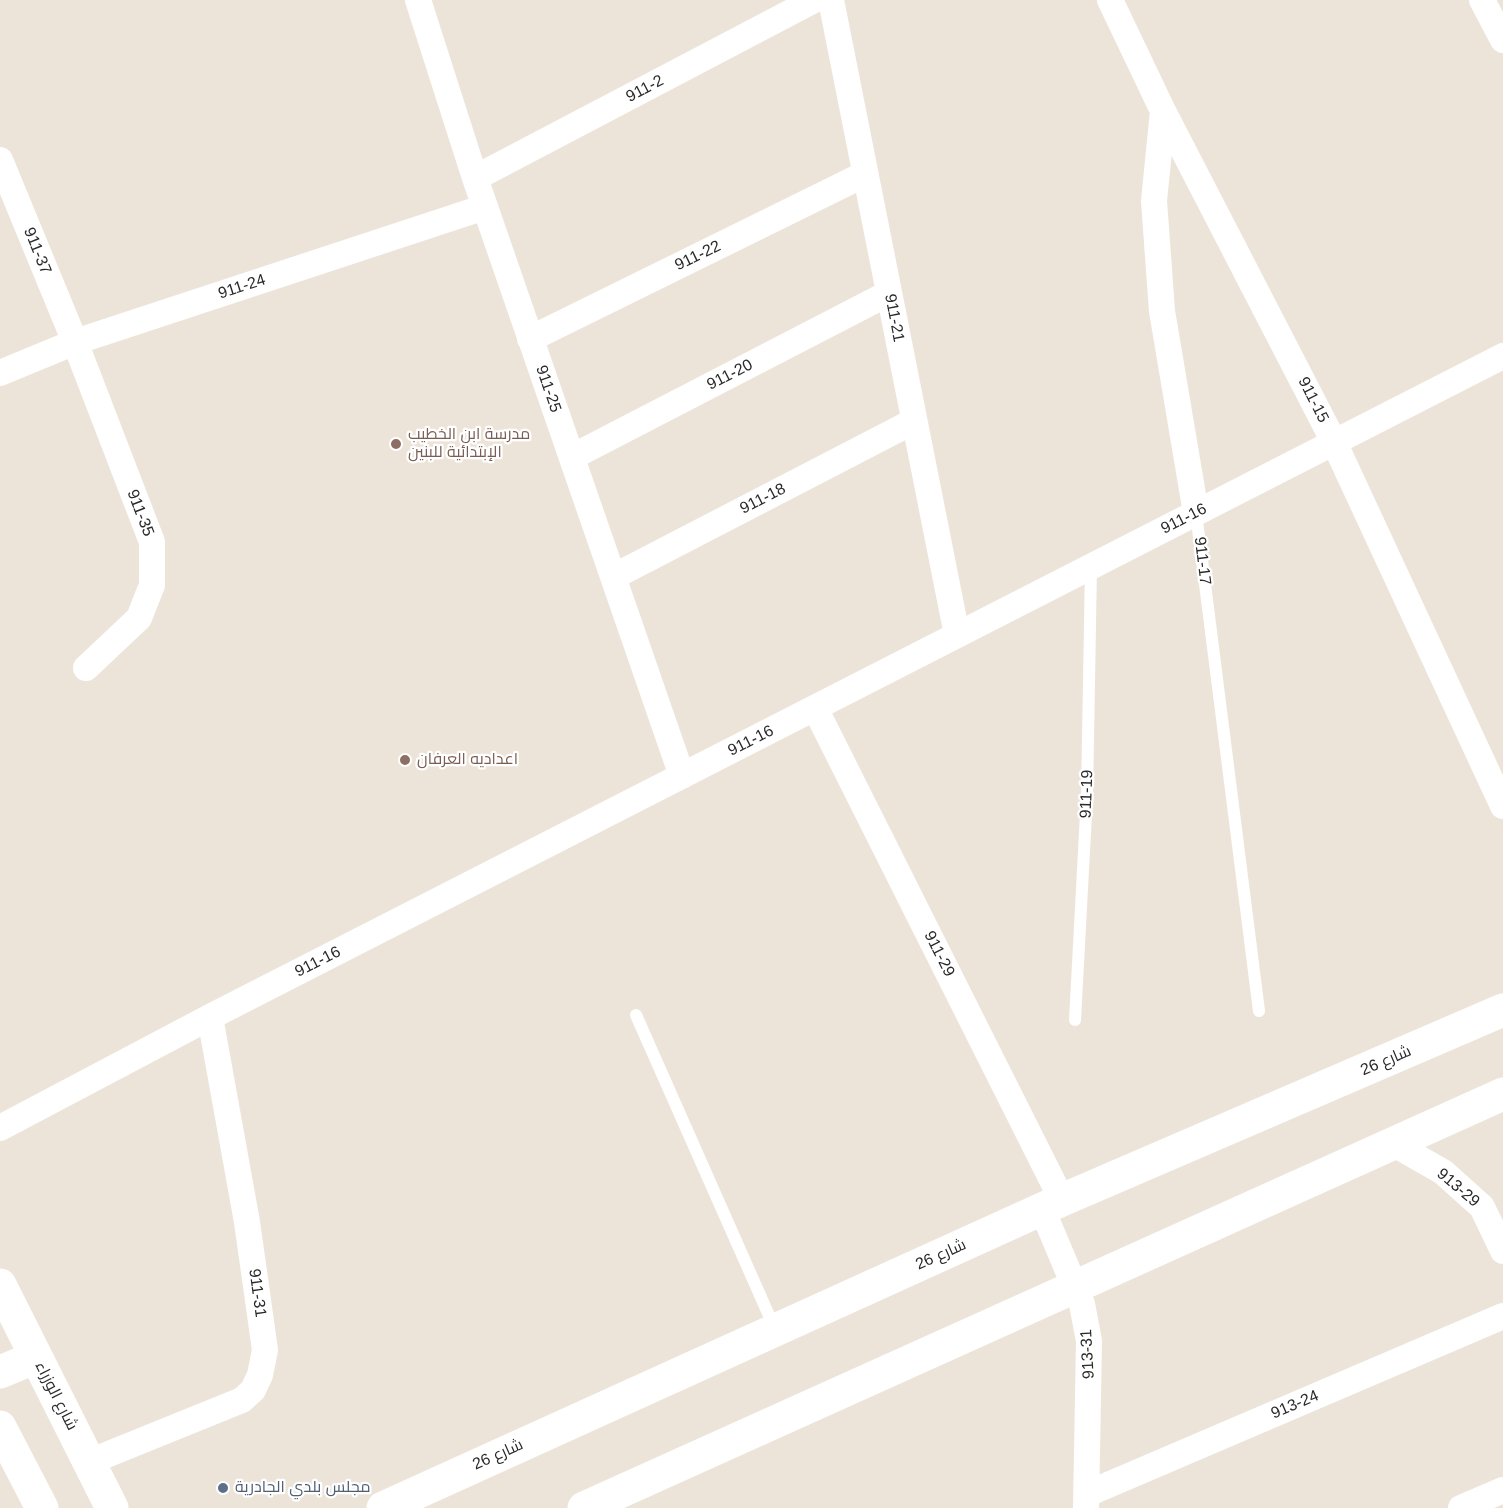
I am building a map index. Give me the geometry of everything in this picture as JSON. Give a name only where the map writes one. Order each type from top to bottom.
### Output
[{"type":"street","name":"911-25","points":[[418,0],[475,178],[682,776]]},
{"type":"street","name":"911-2","points":[[475,178],[772,10],[814,0]]},
{"type":"street","name":"911-21","points":[[831,0],[957,635]]},
{"type":"street","name":"911-15","points":[[1110,0],[1163,111],[1334,442],[1503,806]]},
{"type":"street","points":[[1482,0],[1503,40]]},
{"type":"street","name":"911-17","points":[[1163,111],[1154,201],[1162,311],[1196,513]]},
{"type":"street","name":"911-37","points":[[0,160],[75,342]]},
{"type":"street","name":"911-22","points":[[531,339],[865,174]]},
{"type":"street","name":"911-24","points":[[0,373],[75,342],[485,207]]},
{"type":"street","name":"911-20","points":[[572,457],[889,293]]},
{"type":"street","name":"911-35","points":[[75,342],[152,542],[152,585],[139,618],[86,668]]},
{"type":"street","name":"911-16","points":[[0,1128],[210,1017],[1503,356]]},
{"type":"street","name":"911-18","points":[[613,576],[914,421]]},
{"type":"street","name":"911-29","points":[[815,708],[1052,1205]]},
{"type":"street","name":"شارع 26","points":[[383,1508],[1052,1205],[1503,1010]]},
{"type":"street","name":"911-31","points":[[89,1462],[242,1400],[252,1390],[261,1368],[265,1350],[247,1222],[210,1017]]},
{"type":"street","points":[[584,1508],[1503,1094]]},
{"type":"street","name":"913-29","points":[[1394,1144],[1443,1173],[1482,1207],[1503,1251]]},
{"type":"street","name":"913-31","points":[[1052,1205],[1086,1322],[1091,1359],[1087,1501]]},
{"type":"street","name":"شارع الوزراء","points":[[0,1285],[112,1508]]},
{"type":"street","name":"913-24","points":[[1087,1501],[1503,1316]]},
{"type":"street","points":[[0,1372],[36,1357]]},
{"type":"street","points":[[0,1427],[42,1508]]},
{"type":"street","points":[[1461,1508],[1503,1490]]},
{"type":"lane","name":"911-17","points":[[1196,513],[1259,1011]]},
{"type":"lane","name":"911-19","points":[[1075,1020],[1087,795],[1091,567]]},
{"type":"lane","points":[[636,1015],[776,1329]]},
{"type":"place","name":"مدرسة ابن الخطيب الإبتدائية للبنين","points":[[396,444]]},
{"type":"place","name":"اعداديه العرفان","points":[[405,760]]},
{"type":"place","name":"مجلس بلدي الجادرية","points":[[223,1488]]}]
